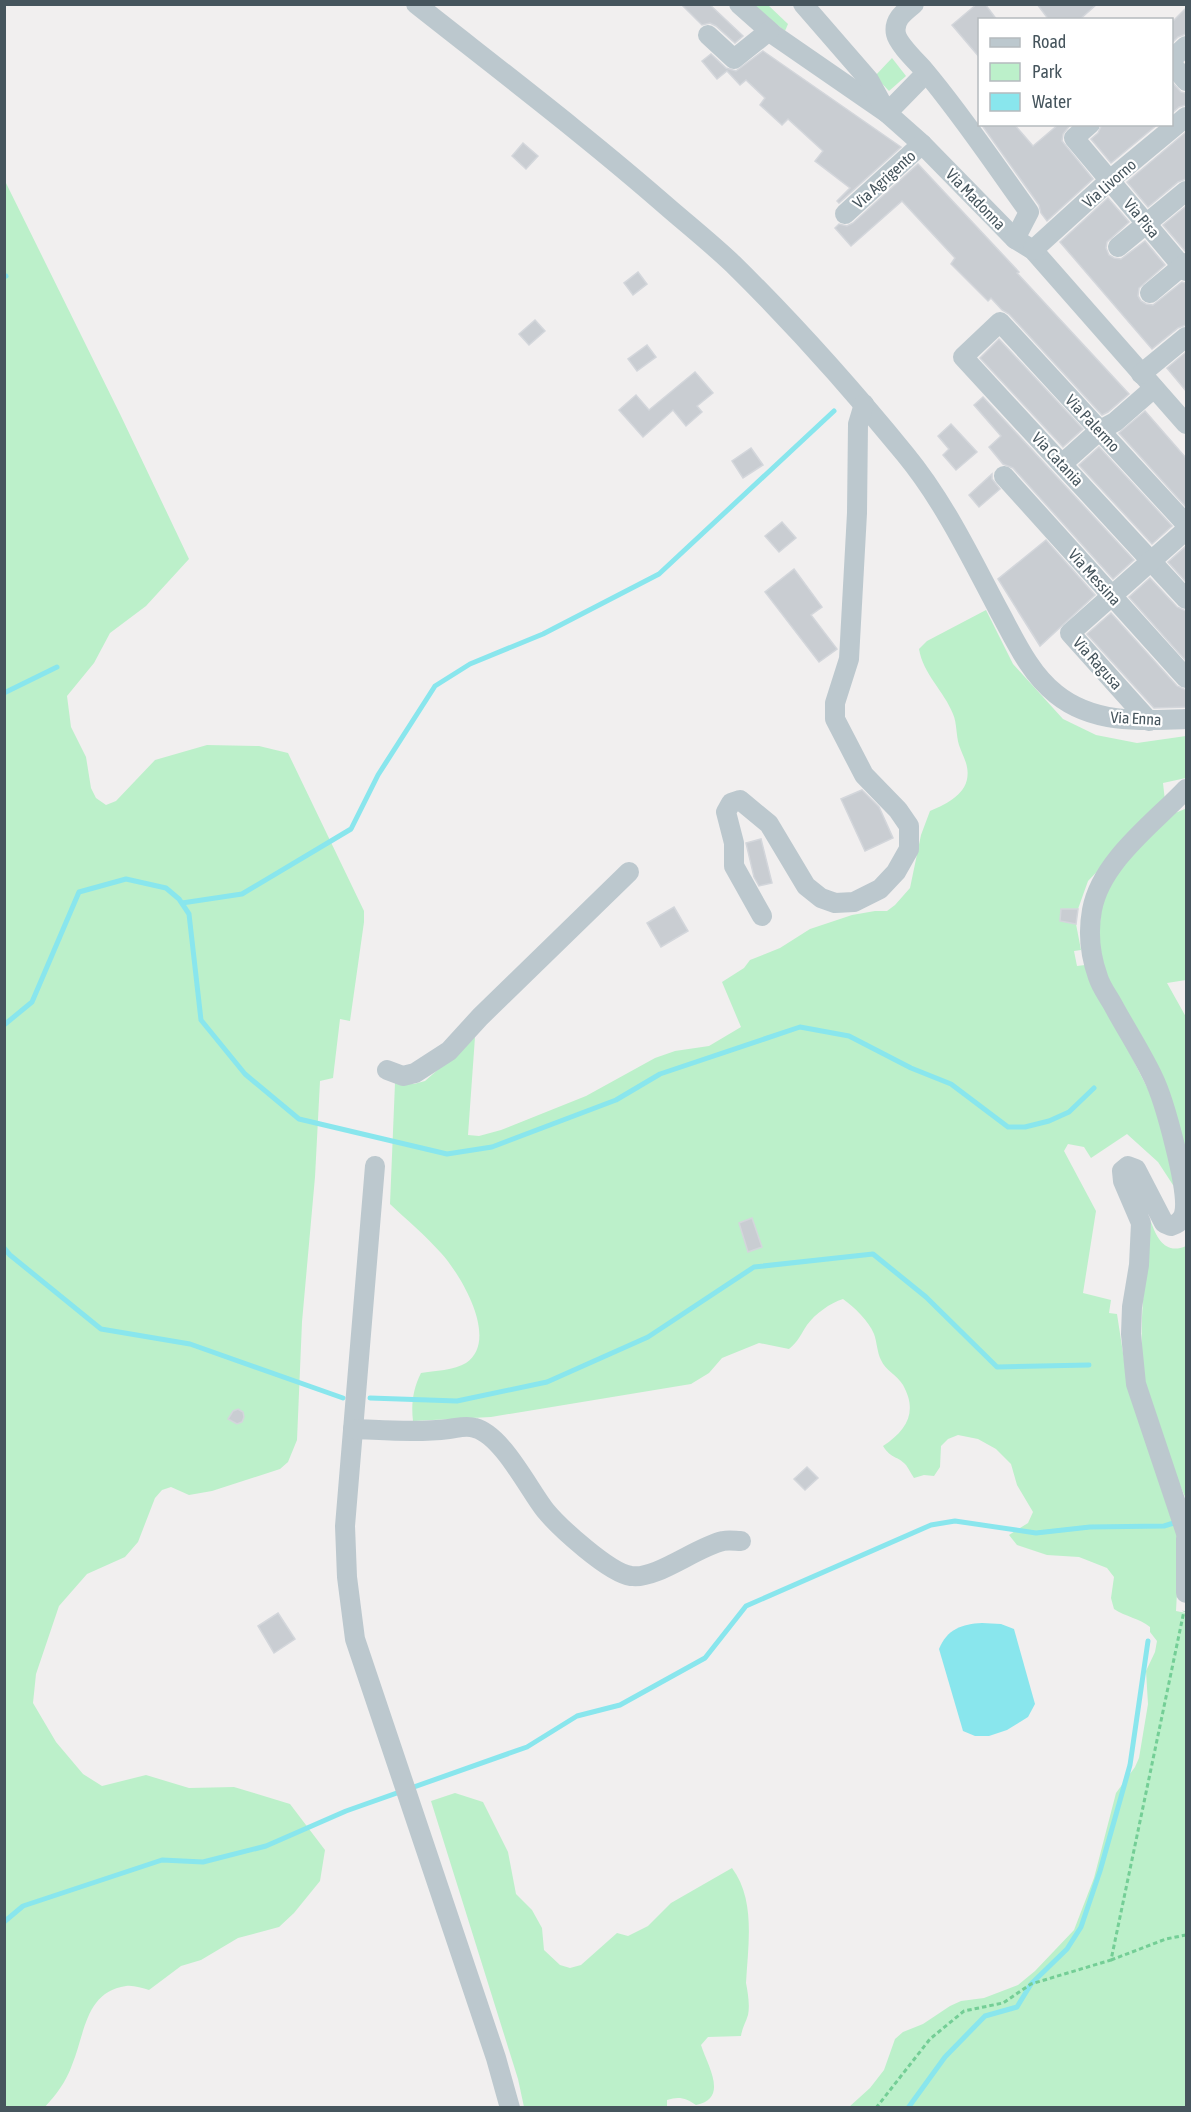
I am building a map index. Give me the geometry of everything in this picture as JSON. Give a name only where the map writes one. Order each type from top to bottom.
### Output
[{"type":"street","name":"Via Enna","points":[[416,4],[611,157],[732,263],[790,322],[864,404],[920,473],[962,542],[1029,666],[1055,694],[1079,709],[1109,718],[1149,721],[1186,719]]},
{"type":"street","name":"Via Madonna","points":[[739,4],[769,31],[887,113],[922,144],[1024,244],[1186,424]]},
{"type":"street","points":[[803,4],[869,80],[887,113],[926,73]]},
{"type":"street","points":[[914,4],[897,20],[898,39],[937,84],[1029,213],[1024,244]]},
{"type":"street","points":[[708,35],[734,59],[769,31]]},
{"type":"street","points":[[1173,57],[1186,46]]},
{"type":"street","points":[[1173,65],[1186,81]]},
{"type":"street","name":"Via Livorno","points":[[1024,244],[1110,180],[1186,117]]},
{"type":"street","name":"Via Pisa","points":[[1088,126],[1074,138],[1185,267]]},
{"type":"street","name":"Via Agrigento","points":[[845,214],[922,144]]},
{"type":"street","points":[[1118,247],[1186,191]]},
{"type":"street","points":[[1150,293],[1185,267]]},
{"type":"street","name":"Via Palermo","points":[[1000,322],[1186,524]]},
{"type":"street","name":"Via Catania","points":[[1000,322],[963,357],[1186,599]]},
{"type":"street","points":[[1062,464],[1100,430],[1115,422],[1186,337]]},
{"type":"street","points":[[762,916],[734,866],[734,843],[726,812],[730,803],[740,800],[769,825],[806,886],[821,898],[835,903],[854,902],[880,889],[896,872],[909,849],[909,826],[898,810],[864,775],[835,719],[835,703],[849,659],[857,513],[858,424],[864,404]]},
{"type":"street","name":"Via Messina","points":[[1004,476],[1186,678]]},
{"type":"street","points":[[1112,596],[1186,530]]},
{"type":"street","name":"Via Ragusa","points":[[1112,596],[1070,633],[1149,721]]},
{"type":"street","points":[[1186,789],[1178,803],[1126,849],[1106,874],[1098,890],[1090,929],[1091,951],[1098,979],[1154,1079],[1167,1117],[1182,1183],[1184,1214],[1178,1223],[1171,1226],[1164,1223],[1136,1169],[1128,1166],[1122,1170],[1123,1181],[1141,1223],[1139,1266],[1132,1307],[1131,1334],[1136,1384],[1186,1536],[1186,1593]]},
{"type":"street","points":[[387,1070],[403,1076],[415,1073],[449,1051],[480,1017],[629,872]]},
{"type":"street","points":[[375,1166],[345,1526],[347,1577],[355,1639],[496,2058],[510,2108]]},
{"type":"street","points":[[353,1429],[449,1429],[465,1426],[477,1428],[491,1436],[546,1510],[603,1562],[622,1574],[646,1575],[701,1548],[725,1540],[741,1541]]},
{"type":"path","points":[[1112,1960],[1186,1593]]},
{"type":"path","points":[[876,2108],[930,2039],[964,2011],[1003,2003],[1011,2000],[1018,1991],[1031,1984],[1112,1960],[1167,1938],[1186,1935]]},
{"type":"green space","points":[[752,5],[768,5],[788,24],[785,31]]},
{"type":"green space","points":[[892,58],[906,76],[889,91],[875,76]]},
{"type":"green space","points":[[4,179],[189,559],[146,606],[110,633],[94,663],[67,696],[71,727],[86,757],[91,788],[96,798],[106,805],[116,801],[155,760],[207,745],[259,746],[288,753],[364,911],[350,1021],[340,1019],[333,1078],[320,1081],[315,1177],[302,1322],[297,1440],[288,1462],[280,1469],[212,1491],[189,1495],[171,1487],[162,1490],[155,1498],[138,1542],[125,1557],[87,1574],[59,1606],[36,1674],[33,1703],[56,1742],[83,1774],[102,1786],[146,1775],[189,1788],[234,1787],[290,1804],[325,1850],[320,1881],[294,1913],[279,1927],[238,1938],[201,1960],[181,1966],[149,1990],[126,1986],[112,1990],[102,1997],[88,2016],[67,2077],[44,2108],[4,2107]]},
{"type":"green space","points":[[986,610],[1013,664],[1063,719],[1096,735],[1137,743],[1186,736],[1186,778],[1163,783],[1165,801],[1088,881],[1078,909],[1061,909],[1060,921],[1076,924],[1081,950],[1074,951],[1077,966],[1085,965],[1155,1103],[1177,1179],[1173,1185],[1158,1162],[1127,1134],[1091,1158],[1084,1147],[1068,1144],[1064,1151],[1096,1211],[1083,1293],[1111,1300],[1109,1313],[1117,1314],[1129,1392],[1180,1535],[1176,1611],[1186,1613],[1186,2107],[849,2107],[870,2088],[884,2070],[895,2039],[903,2032],[923,2024],[961,2001],[984,1998],[1018,1985],[1035,1971],[1074,1930],[1094,1878],[1116,1793],[1139,1758],[1148,1704],[1146,1671],[1155,1652],[1157,1641],[1150,1632],[1150,1627],[1114,1609],[1111,1598],[1114,1577],[1107,1568],[1079,1557],[1047,1555],[1017,1545],[1009,1535],[1028,1523],[1033,1512],[1017,1485],[1011,1464],[996,1449],[978,1439],[958,1435],[948,1439],[941,1446],[940,1467],[934,1476],[924,1475],[914,1478],[906,1465],[886,1450],[883,1446],[898,1434],[908,1420],[910,1404],[903,1385],[881,1360],[871,1329],[852,1306],[843,1299],[823,1309],[807,1325],[789,1349],[759,1343],[722,1358],[709,1373],[691,1384],[491,1417],[413,1421],[413,1397],[421,1373],[450,1369],[466,1363],[476,1353],[479,1339],[474,1308],[458,1276],[435,1246],[390,1204],[395,1083],[414,1084],[425,1081],[475,1037],[468,1135],[479,1136],[501,1130],[586,1096],[655,1058],[675,1051],[709,1046],[741,1027],[722,982],[744,968],[750,960],[780,948],[810,929],[852,915],[887,911],[895,905],[910,888],[921,835],[930,811],[946,804],[959,794],[967,781],[968,772],[959,745],[953,714],[929,674],[919,649],[927,641]]},
{"type":"green space","points":[[1185,809],[1186,980],[1167,983],[1186,1017],[1186,1162],[1108,979],[1098,945],[1102,901],[1126,858],[1175,813]]},
{"type":"green space","points":[[1151,1222],[1163,1244],[1173,1248],[1186,1246],[1186,1499],[1153,1418],[1143,1370],[1142,1321]]},
{"type":"green space","points":[[455,1793],[483,1802],[508,1852],[516,1894],[532,1910],[542,1928],[544,1950],[560,1965],[570,1968],[581,1965],[617,1933],[628,1936],[648,1926],[671,1903],[732,1868],[740,1881],[748,1909],[749,1939],[746,1983],[749,2011],[741,2036],[708,2037],[701,2045],[714,2081],[712,2096],[706,2101],[696,2105],[686,2099],[675,2098],[667,2100],[667,2107],[524,2107],[518,2079],[431,1801]]},
{"type":"water","points":[[1001,1624],[1014,1629],[1035,1704],[1028,1717],[1007,1730],[989,1736],[975,1736],[963,1731],[939,1649],[951,1632],[968,1625]]},
{"type":"building","points":[[681,4],[709,4],[743,36],[735,43],[716,26],[710,23],[702,25]]},
{"type":"building","points":[[977,4],[985,4],[996,18],[978,18],[978,56],[952,25]]},
{"type":"building","points":[[1037,4],[1097,4],[1081,18],[1048,18]]},
{"type":"building","points":[[1186,8],[1186,34],[1173,42],[1173,21]]},
{"type":"building","points":[[763,51],[901,147],[839,203],[837,201],[850,188],[815,161],[823,151],[788,119],[782,125],[760,105],[765,98],[746,80],[740,85],[727,71],[717,79],[702,61],[711,54],[726,68],[736,71]]},
{"type":"building","points":[[1173,83],[1181,92],[1186,93],[1186,105],[1173,112]]},
{"type":"building","points":[[982,126],[1016,126],[1033,146],[1057,126],[1069,126],[1063,134],[1062,141],[1093,179],[1047,221],[1039,205]]},
{"type":"building","points":[[1101,126],[1156,126],[1111,163],[1091,139],[1098,133]]},
{"type":"building","points":[[1186,132],[1186,179],[1178,182],[1148,207],[1127,182]]},
{"type":"building","points":[[523,143],[538,156],[526,169],[512,156]]},
{"type":"building","points":[[918,164],[1129,394],[1108,412],[1102,415],[1009,314],[991,298],[988,301],[951,264],[955,258],[902,201],[851,246],[835,228],[839,224],[847,226],[853,223]]},
{"type":"building","points":[[1108,198],[1129,222],[1107,242],[1106,248],[1109,255],[1121,259],[1145,241],[1165,265],[1139,288],[1138,296],[1141,301],[1153,305],[1182,282],[1186,283],[1186,325],[1178,328],[1152,349],[1060,242]]},
{"type":"building","points":[[1186,206],[1186,249],[1185,251],[1163,225]]},
{"type":"building","points":[[638,272],[647,284],[633,295],[624,283]]},
{"type":"building","points":[[535,320],[545,331],[529,345],[519,334]]},
{"type":"building","points":[[999,339],[1083,429],[1063,447],[980,358]]},
{"type":"building","points":[[647,345],[656,357],[637,371],[628,359]]},
{"type":"building","points":[[1186,352],[1186,391],[1167,368]]},
{"type":"building","points":[[695,372],[713,393],[697,406],[702,412],[686,426],[673,410],[643,437],[619,410],[636,395],[649,410]]},
{"type":"building","points":[[983,397],[1134,560],[1113,579],[1013,468],[1003,464],[989,447],[1001,436],[974,405]]},
{"type":"building","points":[[1145,411],[1186,458],[1186,507],[1119,433]]},
{"type":"building","points":[[951,424],[977,452],[956,470],[943,455],[949,449],[938,436]]},
{"type":"building","points":[[1099,447],[1172,526],[1152,544],[1079,465]]},
{"type":"building","points":[[751,448],[763,465],[743,478],[732,461]]},
{"type":"building","points":[[992,474],[992,479],[1000,489],[979,507],[969,495]]},
{"type":"building","points":[[782,522],[796,538],[779,552],[765,536]]},
{"type":"building","points":[[1046,540],[1095,595],[1040,646],[998,579]]},
{"type":"building","points":[[1186,546],[1186,582],[1168,562]]},
{"type":"building","points":[[794,569],[822,607],[811,615],[837,649],[819,662],[765,592]]},
{"type":"building","points":[[1150,578],[1177,607],[1186,611],[1186,661],[1129,597]]},
{"type":"building","points":[[1111,613],[1177,686],[1186,690],[1186,707],[1154,708],[1087,634]]},
{"type":"building","points":[[862,790],[879,807],[893,838],[865,851],[841,799]]},
{"type":"building","points":[[761,839],[772,883],[759,886],[754,877],[746,843]]},
{"type":"building","points":[[674,907],[688,931],[661,947],[647,923]]},
{"type":"building","points":[[1061,909],[1078,909],[1076,924],[1060,921]]},
{"type":"building","points":[[752,1218],[762,1247],[748,1252],[739,1223]]},
{"type":"building","points":[[238,1409],[243,1412],[244,1417],[242,1422],[237,1424],[228,1419],[233,1411]]},
{"type":"building","points":[[807,1467],[818,1478],[805,1490],[794,1479]]},
{"type":"building","points":[[278,1613],[295,1639],[274,1653],[258,1626]]},
{"type":"waterway","points":[[182,903],[242,894],[351,829],[378,775],[435,686],[470,664],[543,634],[659,574],[834,411]]},
{"type":"waterway","points":[[4,693],[57,667]]},
{"type":"waterway","points":[[4,1025],[32,1002],[79,892],[126,879],[166,888],[179,899],[189,914],[201,1020],[245,1074],[299,1119],[447,1154],[492,1147],[616,1100],[660,1074],[800,1027],[849,1036],[911,1068],[951,1084],[1008,1127],[1025,1127],[1049,1121],[1069,1112],[1094,1088]]},
{"type":"waterway","points":[[4,1248],[101,1329],[190,1344],[343,1398]]},
{"type":"waterway","points":[[370,1398],[457,1401],[547,1382],[648,1337],[754,1267],[873,1254],[926,1297],[997,1367],[1089,1365]]},
{"type":"waterway","points":[[4,1922],[23,1906],[162,1860],[203,1862],[266,1846],[346,1811],[527,1747],[577,1716],[620,1705],[705,1658],[746,1606],[931,1525],[955,1521],[1036,1533],[1090,1527],[1164,1526],[1177,1522]]},
{"type":"waterway","points":[[908,2108],[945,2057],[985,2016],[1017,2007],[1031,1984],[1067,1949],[1081,1927],[1100,1871],[1130,1765],[1148,1641]]}]
